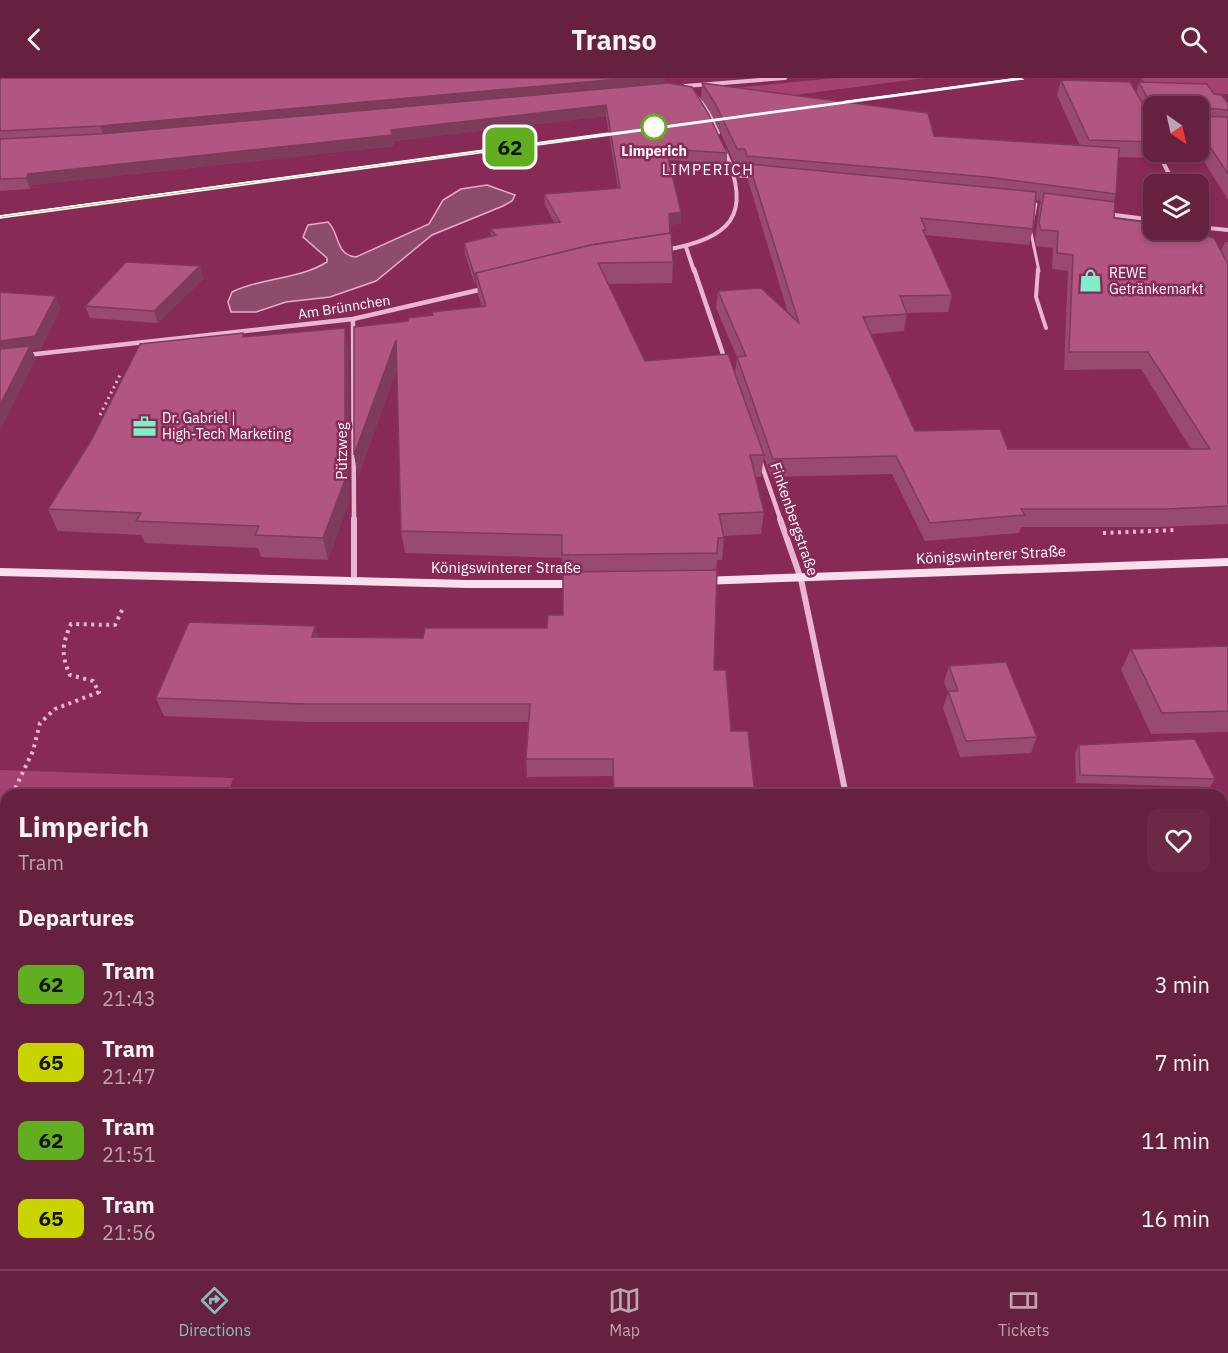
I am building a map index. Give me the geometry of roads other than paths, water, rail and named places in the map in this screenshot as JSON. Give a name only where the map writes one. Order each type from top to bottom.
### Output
[{"type":"main road","name":"Königswinterer Straße","points":[[682,582],[1228,562]]},
{"type":"main road","name":"Königswinterer Straße","points":[[0,572],[354,582],[588,584]]},
{"type":"street","points":[[676,87],[785,78]]},
{"type":"street","points":[[654,251],[686,247],[712,238],[732,220],[739,208],[736,176],[707,109],[687,86]]},
{"type":"street","points":[[736,176],[767,178]]},
{"type":"street","points":[[1025,203],[1047,206]]},
{"type":"street","points":[[1106,214],[1143,219]]},
{"type":"street","points":[[1209,228],[1228,230]]},
{"type":"street","points":[[686,247],[728,369]]},
{"type":"street","name":"Am Brünnchen","points":[[22,356],[353,320],[491,287]]},
{"type":"street","name":"Pützweg","points":[[353,320],[354,582]]},
{"type":"street","name":"Finkenbergstraße","points":[[759,458],[801,579],[825,685],[845,789]]},
{"type":"lane","points":[[1036,204],[1031,238],[1039,273],[1036,297],[1046,328]]},
{"type":"tram line","points":[[826,104],[1020,78]]},
{"type":"tram line","name":"62","points":[[0,216],[1020,78]]},
{"type":"tram line","points":[[0,216],[624,131]]},
{"type":"place","name":"Limperich","points":[[654,127]]},
{"type":"place","name":"REWE Getränkemarkt","points":[[1091,281]]},
{"type":"place","name":"Dr. Gabriel | High-Tech Marketing","points":[[144,426]]},
{"type":"district","name":"LIMPERICH","points":[[708,170]]}]
